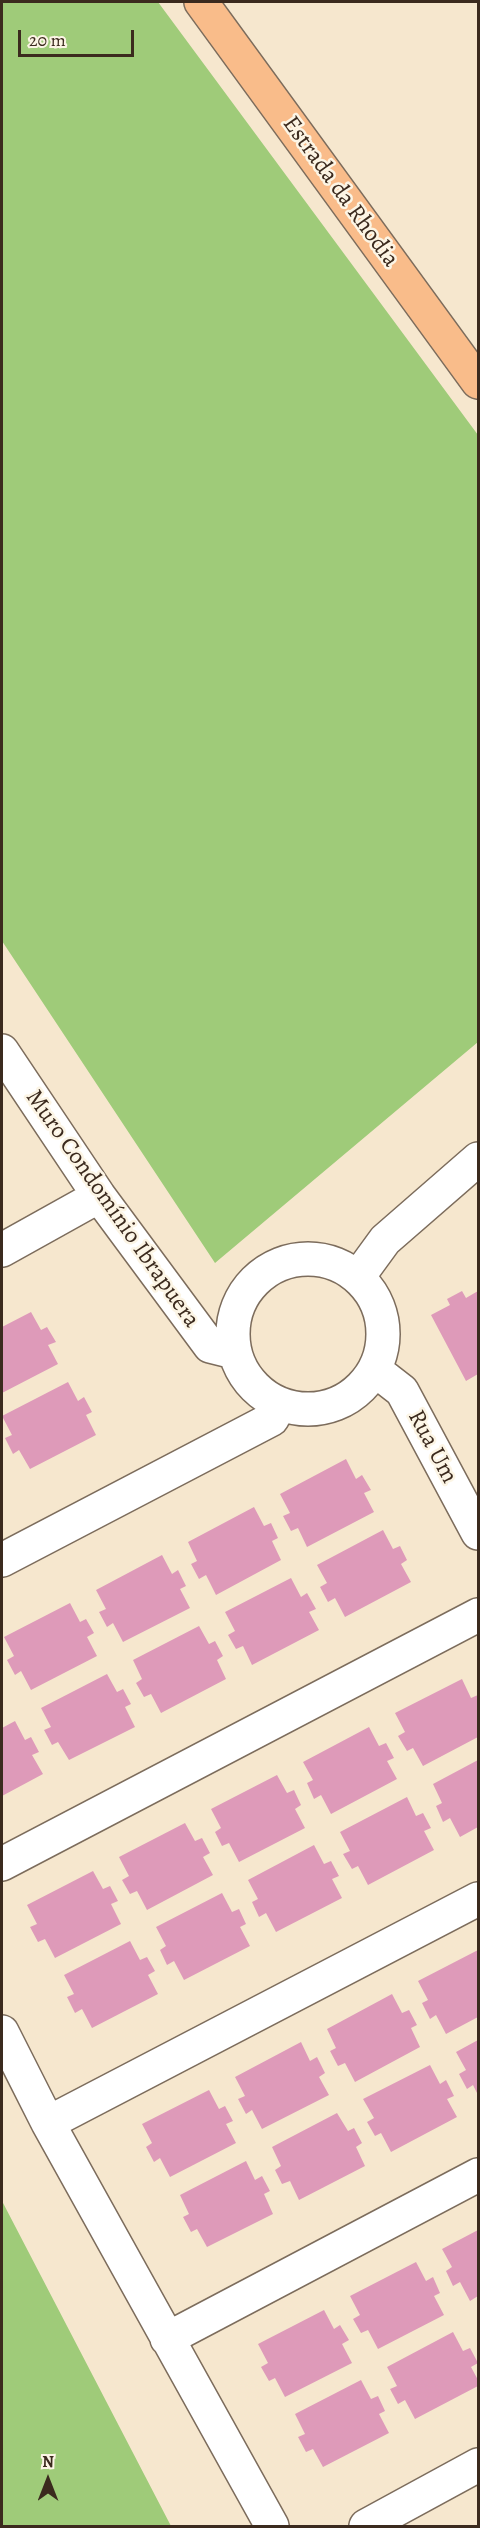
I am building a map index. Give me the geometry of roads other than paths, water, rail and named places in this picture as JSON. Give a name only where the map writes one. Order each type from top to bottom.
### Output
[{"type":"main road","name":"Estrada da Rhodia","points":[[201,2],[478,382]]},
{"type":"street","name":"Muro Condomínio Ibrapuera","points":[[2,1051],[99,1196],[210,1346],[234,1352]]},
{"type":"street","points":[[358,1276],[385,1240],[478,1159]]},
{"type":"street","points":[[2,1250],[99,1196]]},
{"type":"street","points":[[307,1258],[334,1263],[358,1276],[378,1304],[384,1338],[375,1370],[358,1391],[334,1405],[307,1409],[280,1404],[260,1392],[243,1373],[234,1352],[233,1324],[241,1299],[258,1277],[281,1263],[307,1258]]},
{"type":"street","name":"Rua Um","points":[[375,1370],[402,1391],[478,1533]]},
{"type":"street","points":[[2,1560],[272,1419],[280,1404]]},
{"type":"street","points":[[2,1864],[478,1615]]},
{"type":"street","points":[[48,2123],[478,1899]]},
{"type":"street","points":[[2,2031],[48,2123],[272,2526]]},
{"type":"street","points":[[167,2338],[478,2175]]},
{"type":"street","points":[[366,2526],[478,2464]]}]
